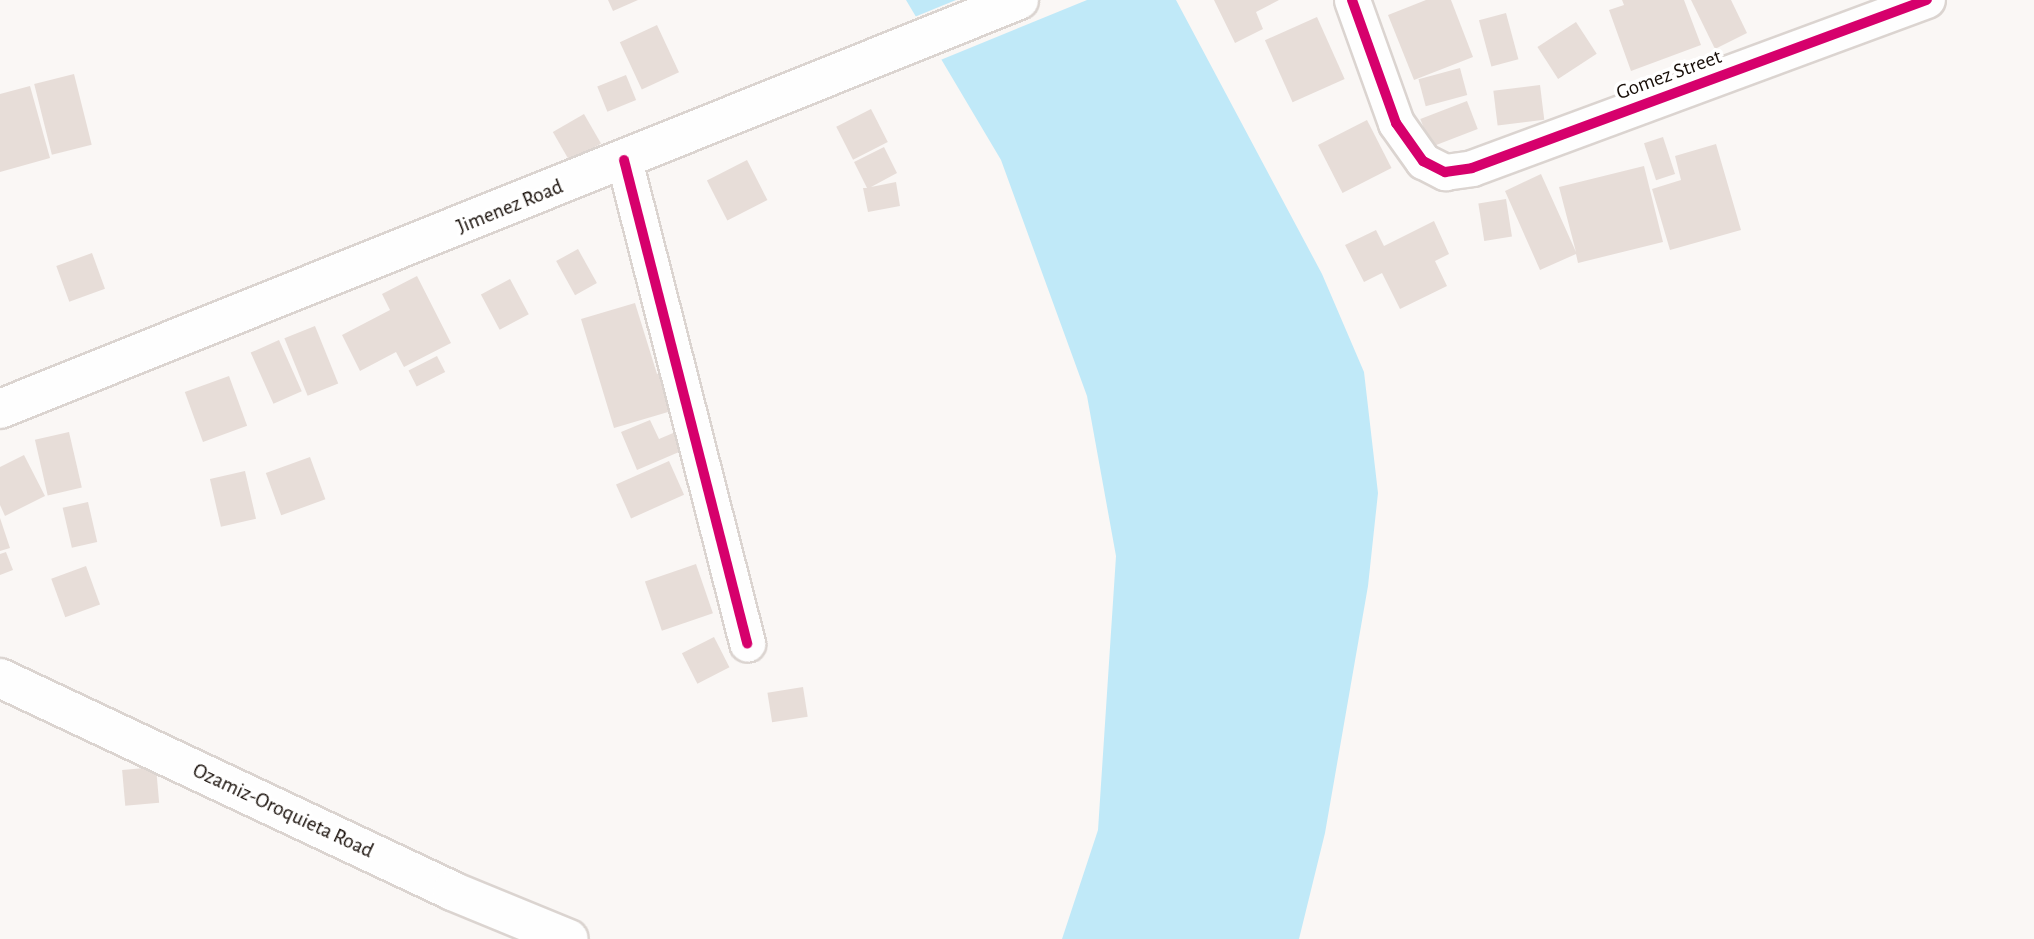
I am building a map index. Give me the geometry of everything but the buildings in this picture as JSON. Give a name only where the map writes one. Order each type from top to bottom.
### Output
[{"type":"main road","name":"Jimenez Road","points":[[0,409],[1019,0]]},
{"type":"main road","name":"Ozamiz-Oroquieta Road","points":[[0,678],[452,891],[569,939]]},
{"type":"street","name":"Gomez Street","points":[[1352,0],[1396,123],[1423,161],[1445,173],[1472,168],[1927,0]]},
{"type":"street","points":[[624,160],[747,644]]},
{"type":"water","points":[[906,0],[1176,0],[1322,274],[1364,372],[1378,493],[1368,586],[1325,833],[1299,939],[1062,939],[1098,830],[1116,556],[1087,396],[1001,160]]},
{"type":"pier","points":[[956,0],[1087,0],[938,61],[912,18]]},
{"type":"cycle path","points":[[1352,0],[1396,123],[1423,161],[1445,172],[1472,168],[1927,0]]},
{"type":"cycle path","points":[[624,160],[747,644]]}]
